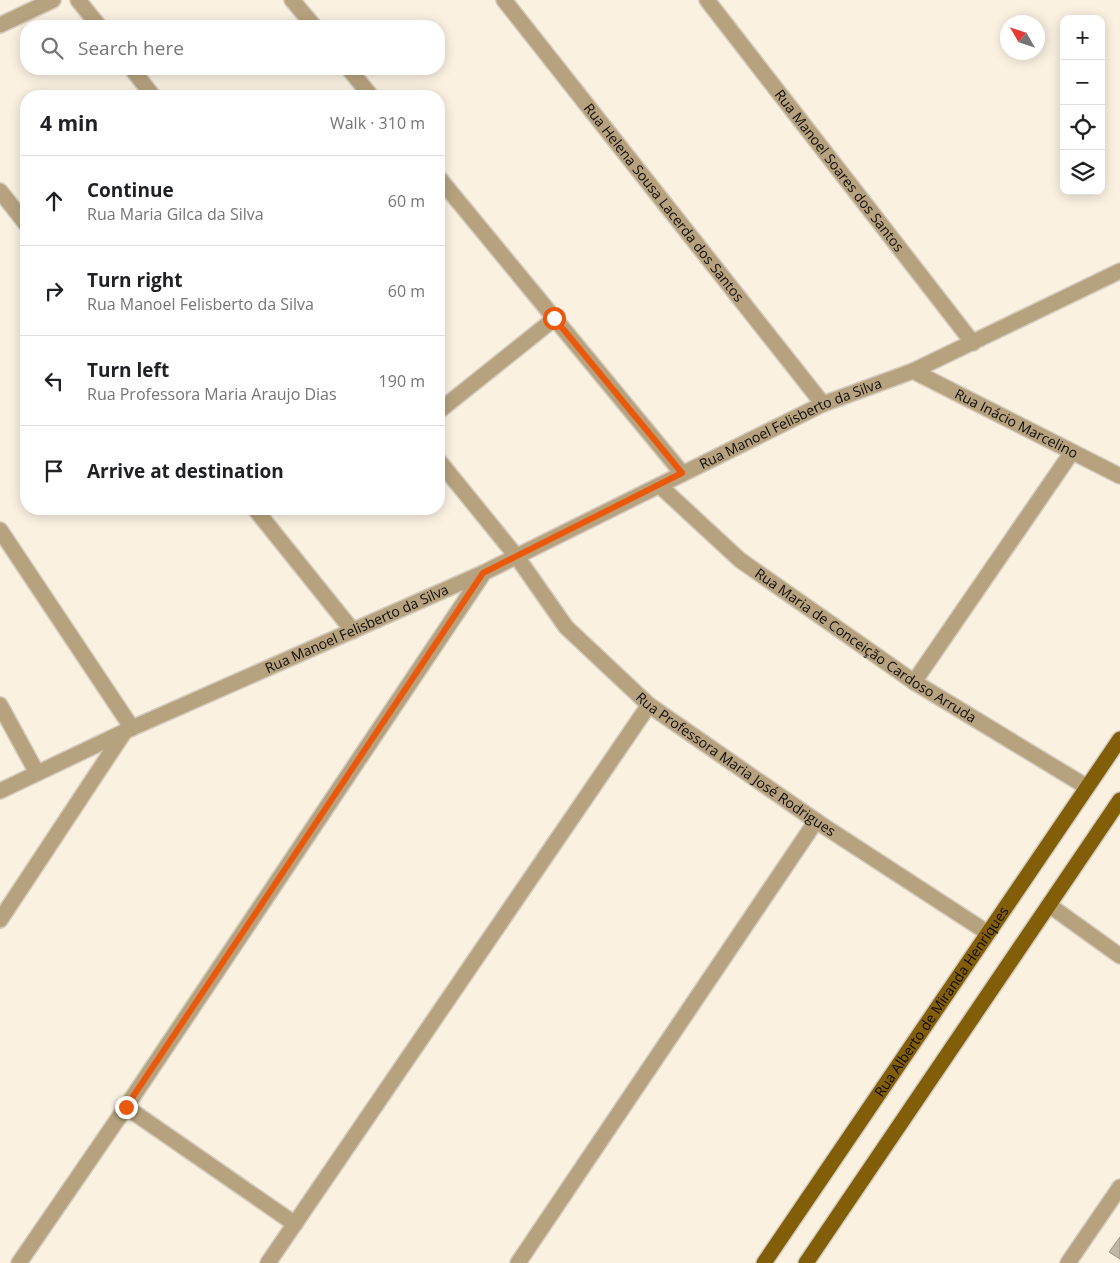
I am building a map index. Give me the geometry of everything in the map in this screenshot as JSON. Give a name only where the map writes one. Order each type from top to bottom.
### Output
[{"type":"main road","name":"Rua Alberto de Miranda Henriques","points":[[764,1263],[1120,740]]},
{"type":"main road","points":[[806,1263],[1120,800]]},
{"type":"street","points":[[0,25],[53,0]]},
{"type":"street","points":[[78,0],[94,20]]},
{"type":"street","points":[[292,0],[309,20]]},
{"type":"street","name":"Rua Helena Sousa Lacerda dos Santos","points":[[504,0],[823,404]]},
{"type":"street","name":"Rua Manoel Soares dos Santos","points":[[706,0],[973,342]]},
{"type":"street","points":[[137,75],[148,90]]},
{"type":"street","points":[[354,75],[366,90]]},
{"type":"street","points":[[445,185],[682,473]]},
{"type":"street","points":[[0,191],[20,216]]},
{"type":"street","name":"Rua Manoel Felisberto da Silva","points":[[0,791],[128,730],[483,573],[823,404],[913,371],[1120,271]]},
{"type":"street","points":[[445,406],[554,318]]},
{"type":"street","name":"Rua Inácio Marcelino","points":[[913,371],[1120,476]]},
{"type":"street","points":[[914,682],[1072,452]]},
{"type":"street","name":"Rua Professora Maria José Rodrigues","points":[[445,468],[517,557],[566,627],[649,705],[816,821],[988,933]]},
{"type":"street","name":"Rua Maria de Conceição Cardoso Arruda","points":[[660,486],[740,560],[914,682],[1087,787]]},
{"type":"street","points":[[260,515],[353,630]]},
{"type":"street","points":[[0,530],[128,730],[0,920]]},
{"type":"street","points":[[19,1263],[126,1107],[483,573]]},
{"type":"street","points":[[0,705],[37,774]]},
{"type":"street","points":[[268,1263],[649,705]]},
{"type":"street","points":[[518,1263],[816,821]]},
{"type":"street","points":[[1049,905],[1120,956]]},
{"type":"street","points":[[126,1107],[295,1224]]},
{"type":"street","points":[[1068,1263],[1120,1187]]},
{"type":"building","points":[[1120,1237],[1120,1259],[1109,1252]]},
{"type":"route","points":[[126,1107],[483,573],[660,486],[682,473],[554,318]]}]
